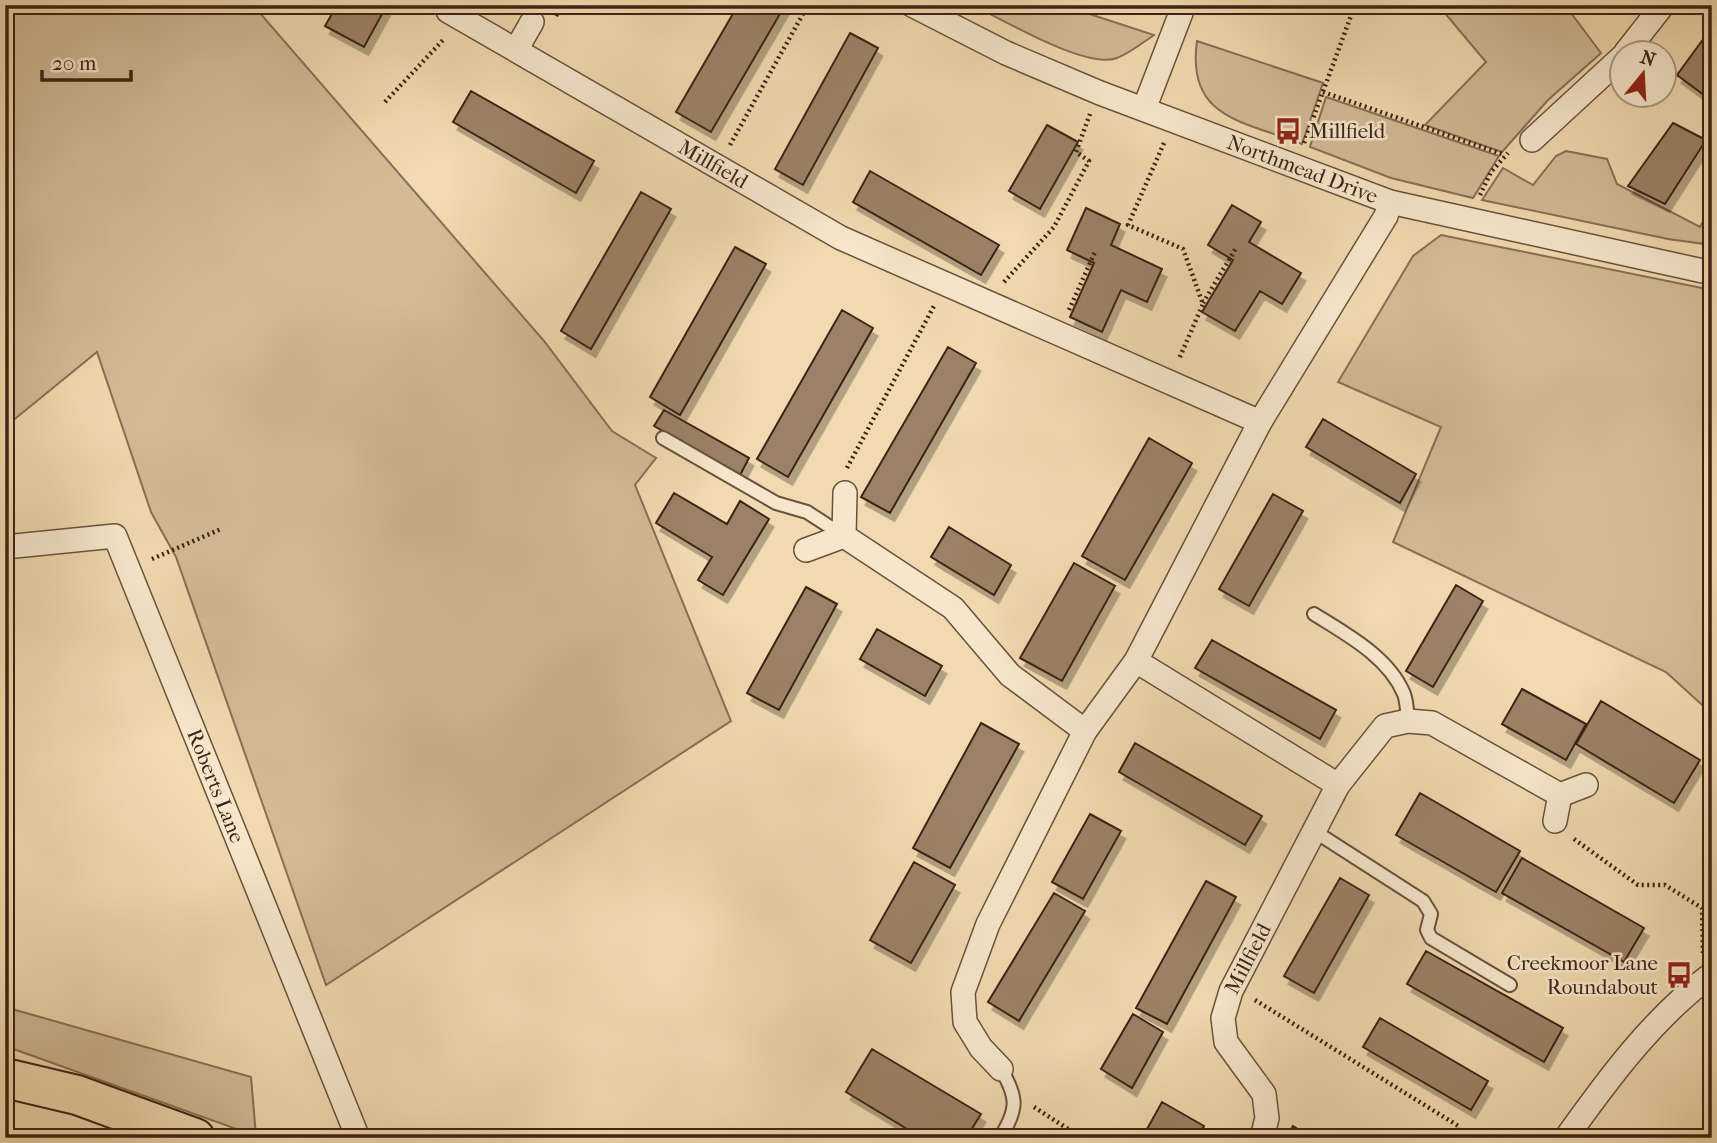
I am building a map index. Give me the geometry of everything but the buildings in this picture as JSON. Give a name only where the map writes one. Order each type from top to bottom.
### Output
[{"type":"highway","points":[[5,1078],[76,1095],[195,1138]]},
{"type":"street","name":"Northmead Drive","points":[[912,5],[1006,54],[1100,93],[1390,202],[1712,273]]},
{"type":"street","points":[[1144,109],[1184,5]]},
{"type":"street","points":[[1637,38],[1663,5]]},
{"type":"street","name":"Millfield","points":[[457,12],[516,50],[841,237],[1260,422]]},
{"type":"street","points":[[516,50],[532,22]]},
{"type":"street","points":[[1532,140],[1608,73]]},
{"type":"street","points":[[1001,1069],[981,1048],[965,1022],[963,992],[971,965],[998,903],[1085,731],[1136,661],[1260,422],[1386,216],[1390,202]]},
{"type":"street","points":[[844,536],[845,494]]},
{"type":"street","name":"Roberts Lane","points":[[5,547],[115,536],[358,1138]]},
{"type":"street","points":[[806,550],[844,536]]},
{"type":"street","points":[[844,536],[953,608],[1010,675],[1085,731]]},
{"type":"street","points":[[1136,661],[1338,785]]},
{"type":"street","name":"Millfield","points":[[1262,1138],[1267,1118],[1264,1094],[1226,1042],[1223,1018],[1233,986],[1338,785],[1385,726],[1408,721]]},
{"type":"street","points":[[1408,721],[1432,723],[1560,795],[1586,786]]},
{"type":"street","points":[[1555,821],[1560,795]]},
{"type":"street","points":[[1566,1138],[1611,1074],[1708,968]]},
{"type":"lane","points":[[663,438],[776,503],[807,512],[844,536]]},
{"type":"lane","points":[[1314,614],[1359,642],[1383,665],[1404,694],[1408,721]]},
{"type":"lane","points":[[1314,831],[1423,901],[1431,914],[1427,930],[1431,938],[1510,985]]},
{"type":"lane","points":[[999,1138],[1007,1126],[1016,1096],[1001,1069]]},
{"type":"path","points":[[718,167],[808,5]]},
{"type":"path","points":[[1294,167],[1355,5]]},
{"type":"path","points":[[385,102],[457,12]]},
{"type":"path","points":[[1323,92],[1505,155]]},
{"type":"path","points":[[990,303],[1016,266],[1054,227],[1089,161],[1076,152],[1077,142],[1100,93]]},
{"type":"path","points":[[1174,120],[1128,225],[1183,248],[1203,304]]},
{"type":"path","points":[[1468,221],[1491,172],[1505,155],[1532,140]]},
{"type":"path","points":[[1170,382],[1203,304],[1236,248]]},
{"type":"path","points":[[1058,333],[1095,252]]},
{"type":"path","points":[[845,494],[847,466],[947,284]]},
{"type":"path","points":[[129,569],[222,529]]},
{"type":"path","points":[[1586,850],[1638,885],[1665,884],[1702,908],[1708,968]]},
{"type":"path","points":[[1233,986],[1460,1127],[1459,1138]]},
{"type":"path","points":[[1016,1096],[1082,1138]]},
{"type":"shaded area","points":[[5,5],[253,5],[544,341],[612,431],[656,458],[635,485],[731,721],[326,985],[176,557],[151,512],[97,352],[5,427]]},
{"type":"shaded area","points":[[973,5],[1062,5],[1154,35],[1122,56],[1103,60],[1086,57],[1045,42]]},
{"type":"shaded area","points":[[1438,5],[1565,5],[1601,53],[1548,100],[1502,152],[1425,125],[1486,62]]},
{"type":"shaded area","points":[[1197,41],[1323,83],[1302,144],[1240,122],[1210,102],[1201,87],[1196,67]]},
{"type":"shaded area","points":[[1326,97],[1499,156],[1473,198],[1391,178],[1310,147]]},
{"type":"shaded area","points":[[1566,151],[1607,159],[1617,184],[1700,227],[1712,207],[1712,245],[1668,239],[1482,200],[1503,168],[1533,185],[1556,156]]},
{"type":"shaded area","points":[[1441,235],[1712,290],[1712,714],[1666,672],[1393,542],[1441,427],[1338,382],[1413,256]]},
{"type":"shaded area","points":[[5,1007],[251,1077],[256,1136],[5,1046]]},
{"type":"place","name":"Millfield","points":[[1288,131]]},
{"type":"place","name":"Creekmoor Lane Roundabout","points":[[1679,975]]}]
